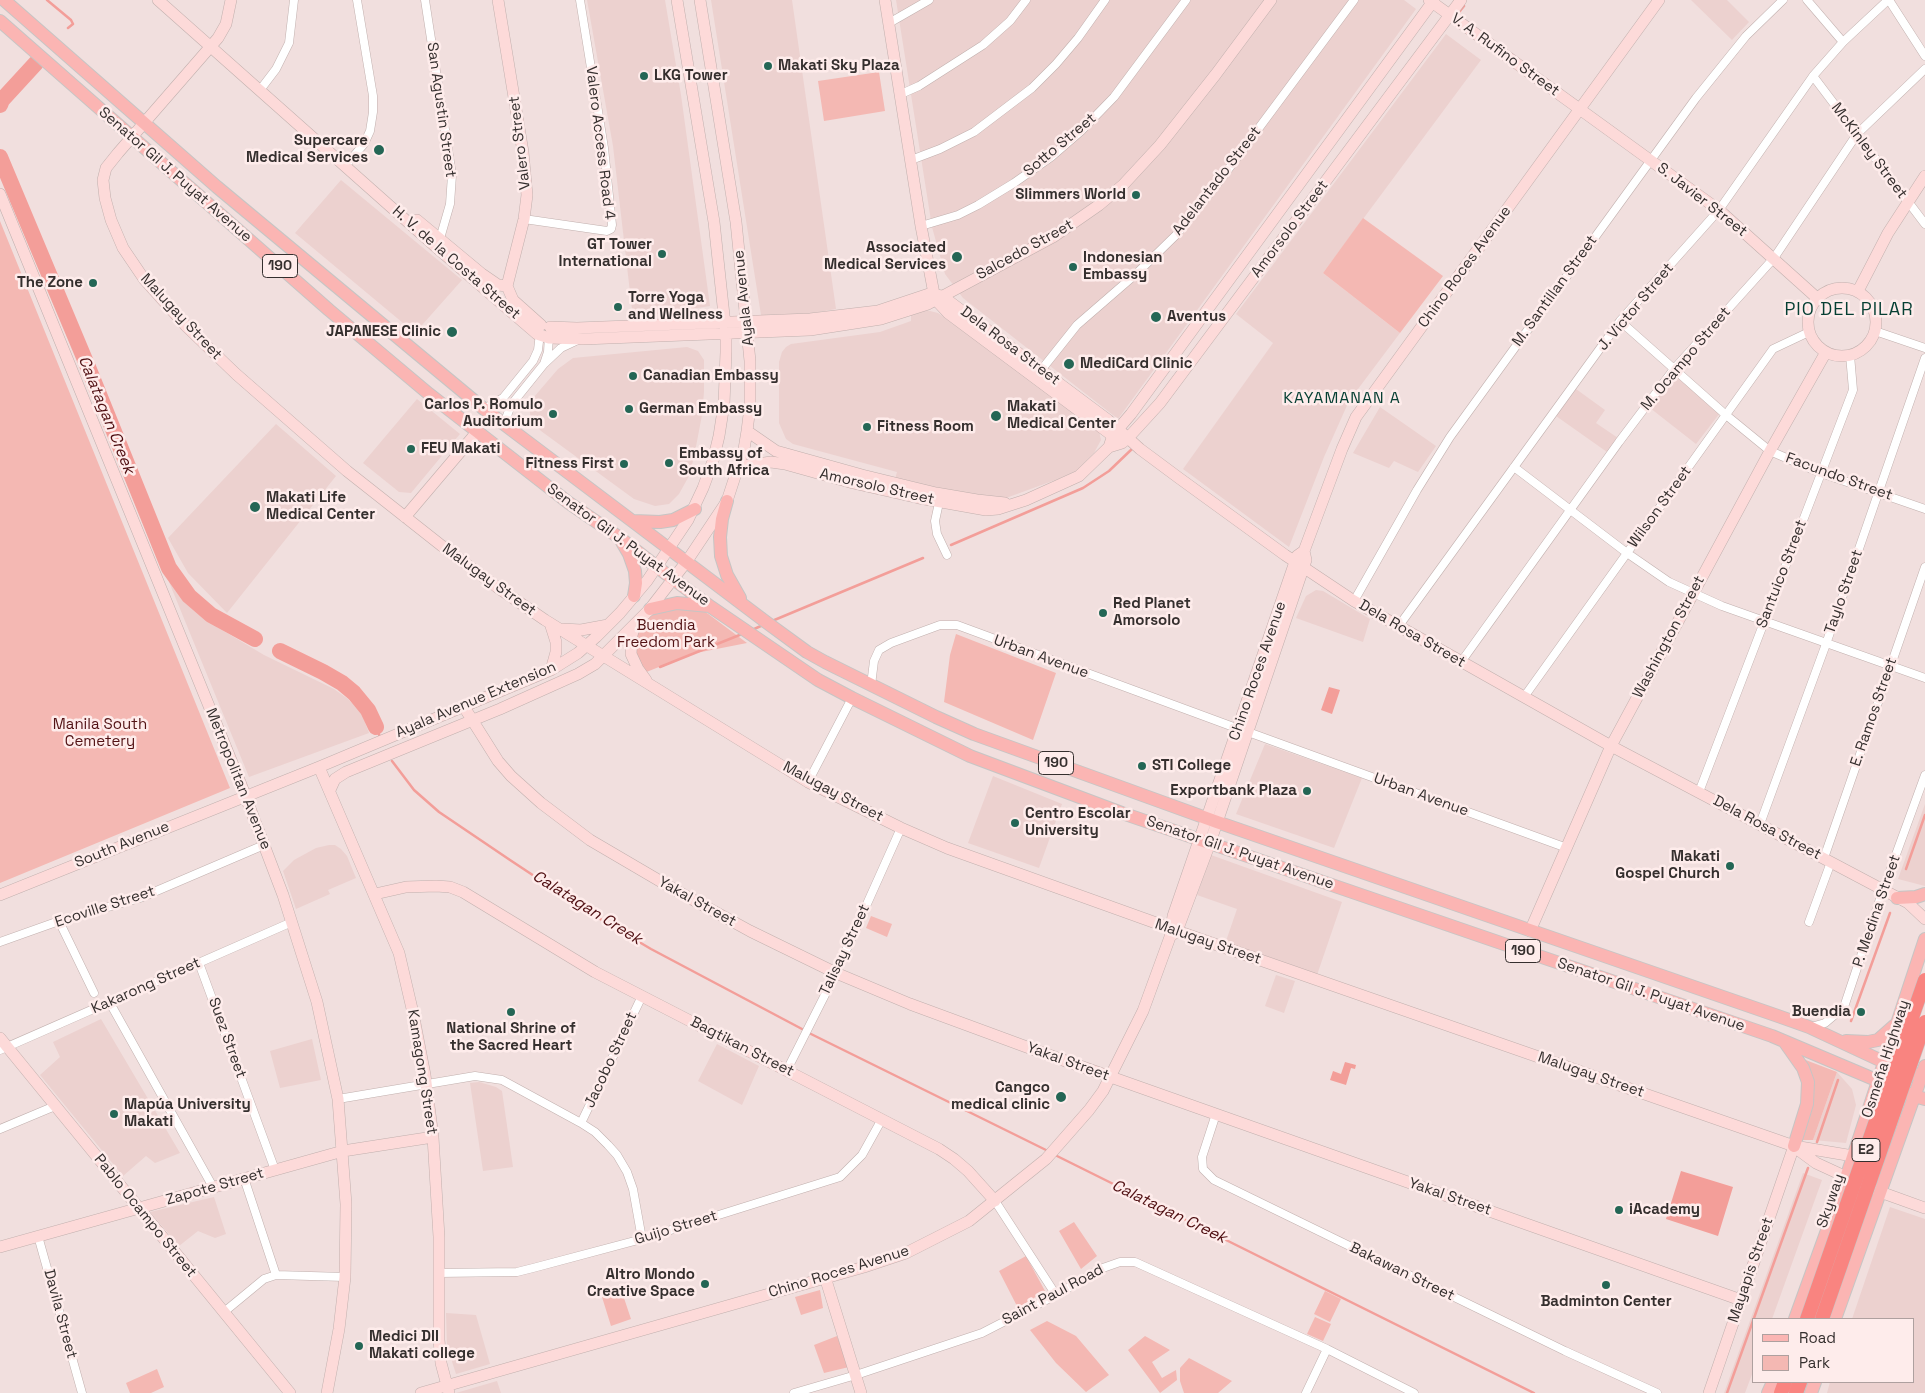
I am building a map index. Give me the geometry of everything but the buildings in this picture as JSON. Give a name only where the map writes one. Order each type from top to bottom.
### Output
[{"type":"highway","name":"Skyway","points":[[1807,1318],[1925,980]]},
{"type":"highway","name":"Skyway","points":[[1822,1318],[1925,1022]]},
{"type":"main road","name":"Senator Gil J. Puyat Avenue","points":[[4,0],[144,124],[351,300],[484,409],[807,652],[974,734],[1212,820],[1809,1027],[1884,1062],[1924,1073]]},
{"type":"main road","name":"Senator Gil J. Puyat Avenue","points":[[0,21],[329,310],[429,394],[569,502],[711,607],[798,667],[852,698],[970,756],[1122,813],[1784,1041],[1920,1097]]},
{"type":"main road","points":[[727,501],[720,537],[722,556],[731,584],[747,608]]},
{"type":"main road","points":[[634,521],[660,522],[673,520],[695,509]]},
{"type":"main road","points":[[620,538],[629,554],[635,571],[634,596]]},
{"type":"main road","points":[[650,609],[677,603],[711,607]]},
{"type":"main road","points":[[1897,898],[1916,897],[1925,894]]},
{"type":"main road","name":"Osmeña Highway","points":[[1795,1318],[1846,1178],[1925,939]]},
{"type":"main road","points":[[1841,1041],[1868,1042],[1878,1040],[1887,1034],[1898,1022]]},
{"type":"main road","points":[[1784,1041],[1803,1068],[1808,1082],[1807,1104],[1794,1146]]},
{"type":"main road","points":[[1835,1318],[1888,1169],[1920,1097],[1924,1073]]},
{"type":"street","name":"H. V. de la Costa Street","points":[[158,0],[214,49],[219,56],[262,88],[438,243],[545,331]]},
{"type":"street","name":"Malugay Street","points":[[231,0],[226,24],[214,49],[132,137],[106,168],[103,180],[110,220],[123,248],[144,279],[181,320],[236,374],[341,466],[405,518],[497,587],[550,623],[808,782],[901,828],[947,848],[1172,932],[1794,1146],[1853,1156],[1888,1169]]},
{"type":"street","points":[[262,88],[276,70],[289,43],[294,0]]},
{"type":"street","points":[[347,164],[364,144],[370,131],[373,112],[357,0]]},
{"type":"street","name":"San Agustin Street","points":[[425,0],[452,175],[450,204],[438,243]]},
{"type":"street","name":"Valero Street","points":[[498,0],[523,152],[527,195],[524,219],[507,286]]},
{"type":"street","name":"Valero Access Road 4","points":[[524,219],[607,231],[611,229],[604,148],[580,0]]},
{"type":"street","name":"Ayala Avenue","points":[[656,567],[695,509],[713,461],[724,404],[725,328],[714,222],[677,0]]},
{"type":"street","name":"Ayala Avenue","points":[[673,579],[727,501],[747,431],[750,407],[748,327],[736,222],[700,0]]},
{"type":"street","points":[[885,0],[922,226],[937,296]]},
{"type":"street","points":[[889,23],[929,0]]},
{"type":"street","points":[[901,94],[919,86],[983,45],[1010,21],[1026,0]]},
{"type":"street","points":[[911,160],[940,150],[974,132],[1032,88],[1078,38],[1105,0]]},
{"type":"street","name":"Sotto Street","points":[[922,226],[958,214],[985,200],[1014,183],[1051,157],[1081,131],[1114,96],[1186,0]]},
{"type":"street","name":"Salcedo Street","points":[[748,327],[810,330],[881,319],[919,308],[937,296],[1053,237],[1099,205],[1123,185],[1160,144],[1216,74],[1271,0]]},
{"type":"street","name":"Adelantado Street","points":[[1042,369],[1077,325],[1137,273],[1176,235],[1224,175],[1354,0]]},
{"type":"street","name":"Amorsolo Street","points":[[738,467],[770,462],[785,464],[853,483],[919,498],[977,500],[1015,504],[1061,486],[1079,476],[1109,447],[1125,440],[1160,403],[1461,0]]},
{"type":"street","name":"Chino Roces Avenue","points":[[420,1393],[448,1389],[889,1259],[923,1245],[969,1221],[1057,1148],[1089,1110],[1102,1091],[1143,1011],[1243,731],[1299,565],[1297,556],[1304,551],[1356,417],[1659,0]]},
{"type":"street","name":"M. Santillan Street","points":[[1354,601],[1417,490],[1450,437],[1650,160],[1746,36],[1784,0]]},
{"type":"street","points":[[1807,0],[1843,42]]},
{"type":"street","points":[[1888,0],[1925,56]]},
{"type":"street","name":"J. Victor Street","points":[[1398,627],[1620,321],[1719,210],[1813,76],[1843,42],[1888,0]]},
{"type":"street","name":"Amorsolo Street","points":[[1109,447],[1116,432],[1432,1]]},
{"type":"street","name":"V. A. Rufino Street","points":[[1432,1],[1450,16],[1580,109]]},
{"type":"street","name":"M. Ocampo Street","points":[[1461,662],[1619,442],[1674,369],[1774,258],[1857,134],[1925,69]]},
{"type":"street","name":"McKinley Street","points":[[1813,76],[1925,224]]},
{"type":"street","name":"S. Javier Street","points":[[1580,109],[1719,210],[1817,298]]},
{"type":"street","points":[[1858,291],[1888,233],[1925,176]]},
{"type":"street","name":"Metropolitan Avenue","points":[[0,194],[245,796],[292,922],[317,1002],[338,1099],[343,1151],[346,1224],[345,1277],[339,1329],[327,1393]]},
{"type":"street","name":"H. V. de la Costa Street","points":[[438,243],[498,285],[507,286],[513,300],[545,331]]},
{"type":"street","points":[[1841,287],[1858,291],[1866,296],[1875,312],[1876,330],[1866,347],[1850,355],[1834,355],[1826,352],[1813,340],[1809,332],[1810,308],[1817,298],[1832,288],[1841,287]]},
{"type":"street","name":"Dela Rosa Street","points":[[937,296],[1042,369],[1125,440],[1299,565],[1354,601],[1611,746],[1908,903],[1925,919]]},
{"type":"street","name":"Dela Rosa Street","points":[[937,296],[948,312],[1116,432]]},
{"type":"street","name":"Facundo Street","points":[[1620,321],[1726,415],[1770,451],[1821,473],[1925,509]]},
{"type":"street","points":[[545,331],[582,339],[748,327]]},
{"type":"street","points":[[545,331],[577,328],[725,328]]},
{"type":"street","points":[[1876,330],[1925,348]]},
{"type":"street","points":[[484,409],[502,398],[533,361],[545,331]]},
{"type":"street","points":[[544,364],[548,352],[545,331]]},
{"type":"street","name":"Wilson Street","points":[[1524,697],[1773,349],[1809,332]]},
{"type":"street","points":[[504,424],[511,405],[544,364],[561,348],[582,339]]},
{"type":"street","name":"Washington Street","points":[[1530,931],[1611,746],[1770,451],[1826,352]]},
{"type":"street","name":"Santuico Street","points":[[1699,792],[1853,390],[1850,355]]},
{"type":"street","name":"Taylo Street","points":[[1760,824],[1826,644],[1925,358]]},
{"type":"street","name":"Amorsolo Street","points":[[747,431],[776,451],[940,498]]},
{"type":"street","points":[[405,518],[477,432]]},
{"type":"street","points":[[1514,467],[1627,553],[1669,582],[1692,594],[1764,622],[1925,678]]},
{"type":"street","points":[[919,498],[929,506],[935,521],[937,534],[947,555]]},
{"type":"street","points":[[935,521],[940,498]]},
{"type":"street","name":"Ayala Avenue Extension","points":[[245,796],[320,767],[551,670],[587,646],[634,596],[656,567]]},
{"type":"street","name":"E. Ramos Street","points":[[1809,922],[1890,666],[1925,567]]},
{"type":"street","name":"Ayala Avenue Extension","points":[[330,790],[335,779],[346,772],[472,721],[578,674],[604,656],[636,624],[673,579]]},
{"type":"street","points":[[550,623],[556,642],[556,652],[551,670]]},
{"type":"street","points":[[636,624],[632,635],[632,654],[638,669],[650,685]]},
{"type":"street","points":[[561,629],[581,630],[608,625]]},
{"type":"street","name":"Urban Avenue","points":[[871,685],[874,661],[878,650],[891,643],[940,625],[957,625],[1567,848]]},
{"type":"street","points":[[808,782],[852,698]]},
{"type":"street","name":"Yakal Street","points":[[464,707],[498,761],[511,776],[541,803],[590,840],[750,931],[836,973],[910,1004],[1109,1076],[1742,1300]]},
{"type":"street","points":[[320,767],[332,771],[346,772]]},
{"type":"street","name":"Kamagong Street","points":[[320,767],[375,894],[403,967],[426,1084],[433,1137],[437,1187],[438,1340],[441,1363],[448,1389]]},
{"type":"street","name":"P. Medina Street","points":[[1809,1027],[1825,1023],[1844,1007],[1883,890],[1925,775]]},
{"type":"street","name":"South Avenue","points":[[0,895],[245,796]]},
{"type":"street","name":"Talisay Street","points":[[787,1070],[836,973],[901,828]]},
{"type":"street","name":"Ecoville Street","points":[[0,942],[59,921],[140,898],[264,845]]},
{"type":"street","name":"Bagtikan Street","points":[[375,894],[406,887],[450,887],[463,892],[595,972],[882,1119],[954,1159],[981,1183],[995,1201],[1056,1294]]},
{"type":"street","points":[[59,921],[94,993]]},
{"type":"street","name":"Kakarong Street","points":[[2,1045],[110,1003],[292,922]]},
{"type":"street","name":"Suez Street","points":[[199,963],[275,1170]]},
{"type":"street","name":"Jacobo Street","points":[[581,1123],[642,996]]},
{"type":"street","points":[[110,1003],[213,1187]]},
{"type":"street","name":"Pablo Ocampo Street","points":[[2,1045],[55,1106],[290,1393]]},
{"type":"street","points":[[338,1099],[475,1076],[501,1080],[595,1132],[617,1155],[627,1172],[633,1189],[642,1239]]},
{"type":"street","points":[[0,1129],[55,1106]]},
{"type":"street","name":"Bakawan Street","points":[[1216,1114],[1202,1157],[1203,1169],[1214,1180],[1565,1351],[1658,1393]]},
{"type":"street","name":"Guijo Street","points":[[438,1273],[517,1272],[642,1239],[840,1177],[862,1155],[882,1119]]},
{"type":"street","name":"Zapote Street","points":[[0,1247],[343,1151],[433,1137]]},
{"type":"street","name":"Malugay Street","points":[[1794,1146],[1816,1163],[1846,1178],[1925,1208]]},
{"type":"street","name":"Mayapis Street","points":[[1709,1393],[1794,1146]]},
{"type":"street","points":[[244,1178],[276,1275]]},
{"type":"street","name":"Davila Street","points":[[38,1236],[82,1393]]},
{"type":"street","name":"Saint Paul Road","points":[[794,1393],[856,1375],[982,1333],[1100,1269],[1120,1262],[1135,1262],[1327,1349],[1414,1393]]},
{"type":"street","points":[[224,1312],[264,1279],[276,1275],[345,1277]]},
{"type":"street","points":[[825,1277],[861,1393]]},
{"type":"street","points":[[1306,1393],[1327,1349]]},
{"type":"shaded area","points":[[587,0],[665,0],[681,95],[710,306],[633,318],[613,146]]},
{"type":"shaded area","points":[[711,0],[792,0],[836,309],[808,314],[761,315]]},
{"type":"shaded area","points":[[896,0],[1404,0],[1416,9],[1118,419],[963,298],[945,274],[932,227]]},
{"type":"shaded area","points":[[1691,0],[1727,0],[1749,22],[1732,40]]},
{"type":"shaded area","points":[[1446,34],[1481,60],[1323,273],[1400,333],[1349,401],[1324,457],[1289,547],[1183,469],[1273,343],[1236,314]]},
{"type":"shaded area","points":[[341,180],[462,280],[415,333],[295,233]]},
{"type":"shaded area","name":"Makati Medical Center","points":[[926,310],[938,313],[960,328],[1099,431],[1101,440],[1094,453],[1076,471],[1058,479],[1006,498],[983,500],[895,479],[897,472],[793,444],[786,439],[779,423],[779,362],[782,352],[786,347],[791,344],[880,332],[911,321],[911,313]]},
{"type":"shaded area","points":[[687,347],[698,351],[704,360],[702,415],[689,476],[679,494],[669,504],[655,506],[634,499],[541,431],[531,420],[529,406],[534,397],[558,369],[573,358]]},
{"type":"shaded area","points":[[1675,374],[1720,413],[1696,444],[1650,408]]},
{"type":"shaded area","points":[[1576,389],[1605,410],[1596,423],[1618,438],[1607,452],[1556,416]]},
{"type":"shaded area","name":"FEU Makati","points":[[417,399],[460,434],[411,493],[399,492],[363,463]]},
{"type":"shaded area","points":[[1380,407],[1436,446],[1418,472],[1394,461],[1389,468],[1353,453]]},
{"type":"shaded area","name":"Makati Life Medical Center","points":[[276,424],[336,476],[227,613],[188,573],[168,538]]},
{"type":"shaded area","points":[[172,581],[190,604],[217,627],[264,655],[334,689],[348,699],[362,714],[369,733],[249,777],[169,582]]},
{"type":"shaded area","points":[[1316,590],[1323,591],[1370,619],[1363,642],[1296,618],[1306,596]]},
{"type":"shaded area","points":[[1329,687],[1340,690],[1332,714],[1321,710]]},
{"type":"shaded area","name":"Exportbank Plaza","points":[[1265,744],[1362,778],[1334,848],[1236,814]]},
{"type":"shaded area","name":"Centro Escolar University","points":[[993,776],[1062,804],[1039,868],[968,843]]},
{"type":"shaded area","points":[[1925,804],[1925,886],[1898,879]]},
{"type":"shaded area","points":[[335,845],[347,856],[356,878],[328,890],[330,894],[296,909],[283,871],[294,860],[316,848]]},
{"type":"shaded area","points":[[1211,855],[1342,902],[1317,975],[1225,944],[1237,909],[1197,895]]},
{"type":"shaded area","points":[[1276,975],[1295,981],[1284,1013],[1265,1006]]},
{"type":"shaded area","name":"Mapúa University Makati","points":[[101,1019],[180,1153],[155,1163],[146,1156],[123,1176],[40,1075],[60,1057],[53,1042]]},
{"type":"shaded area","points":[[312,1039],[321,1080],[280,1088],[270,1051]]},
{"type":"shaded area","points":[[717,1044],[759,1066],[742,1105],[698,1081]]},
{"type":"shaded area","points":[[1345,1062],[1356,1065],[1355,1069],[1351,1068],[1346,1085],[1330,1080],[1333,1071],[1341,1074]]},
{"type":"shaded area","points":[[1837,1072],[1852,1089],[1856,1105],[1846,1143],[1813,1140]]},
{"type":"shaded area","points":[[479,1082],[496,1087],[502,1091],[513,1167],[483,1171],[470,1083]]},
{"type":"shaded area","points":[[1681,1171],[1733,1187],[1718,1236],[1666,1219]]},
{"type":"shaded area","points":[[1803,1173],[1822,1180],[1772,1318],[1752,1318],[1752,1374],[1745,1393],[1724,1393]]},
{"type":"shaded area","points":[[214,1197],[226,1234],[215,1238],[198,1231],[179,1246],[150,1212]]},
{"type":"shaded area","points":[[1890,1207],[1925,1219],[1925,1393],[1827,1393],[1830,1383],[1915,1383],[1915,1318],[1852,1318]]},
{"type":"shaded area","points":[[446,1313],[476,1315],[490,1364],[456,1374],[447,1346]]},
{"type":"shaded area","points":[[497,1381],[501,1393],[456,1393]]},
{"type":"green space","points":[[879,72],[885,111],[824,121],[818,81]]},
{"type":"green space","points":[[1363,218],[1443,276],[1400,333],[1323,273]]},
{"type":"green space","name":"Manila South Cemetery","points":[[0,221],[230,788],[0,883]]},
{"type":"green space","name":"Buendia Freedom Park","points":[[691,601],[747,643],[691,654],[644,673],[631,654],[632,635],[649,610]]},
{"type":"green space","points":[[956,634],[1056,673],[1033,740],[944,702],[950,655]]},
{"type":"green space","points":[[871,916],[892,924],[887,937],[866,928]]},
{"type":"green space","points":[[1803,1059],[1837,1072],[1813,1140],[1801,1140]]},
{"type":"green space","points":[[1074,1222],[1097,1256],[1081,1269],[1059,1231]]},
{"type":"green space","points":[[1026,1256],[1045,1291],[1018,1308],[999,1271]]},
{"type":"green space","points":[[820,1290],[823,1308],[801,1315],[795,1297]]},
{"type":"green space","points":[[1325,1291],[1341,1299],[1330,1322],[1314,1314]]},
{"type":"green space","points":[[622,1292],[631,1319],[611,1326],[602,1297]]},
{"type":"green space","points":[[1315,1317],[1331,1324],[1323,1341],[1307,1334]]},
{"type":"green space","points":[[1047,1321],[1076,1336],[1109,1375],[1086,1392],[1056,1363],[1030,1330]]},
{"type":"green space","points":[[837,1336],[849,1367],[824,1373],[814,1345]]},
{"type":"green space","points":[[1145,1336],[1170,1350],[1152,1362],[1162,1378],[1176,1370],[1177,1380],[1160,1393],[1128,1350]]},
{"type":"green space","points":[[1189,1358],[1232,1381],[1218,1393],[1184,1393],[1180,1381],[1180,1368]]},
{"type":"green space","points":[[157,1369],[164,1387],[151,1393],[130,1393],[126,1383]]},
{"type":"waterway","name":"Calatagan Creek","points":[[47,0],[71,20],[73,24],[68,28]]},
{"type":"waterway","points":[[1456,16],[1464,6]]},
{"type":"waterway","name":"Calatagan Creek","points":[[0,105],[2,100],[36,63]]},
{"type":"waterway","name":"Calatagan Creek","points":[[0,157],[88,367],[169,568],[189,596],[211,615],[255,639]]},
{"type":"waterway","points":[[951,545],[1083,488],[1109,471],[1133,448]]},
{"type":"waterway","points":[[772,621],[923,558]]},
{"type":"waterway","points":[[752,630],[763,625]]},
{"type":"waterway","points":[[660,667],[742,634]]},
{"type":"waterway","name":"Calatagan Creek","points":[[280,651],[342,683],[354,693],[368,710],[376,727]]},
{"type":"waterway","name":"Calatagan Creek","points":[[376,727],[380,737]]},
{"type":"waterway","name":"Calatagan Creek","points":[[392,761],[414,790],[439,812],[590,913],[651,949],[802,1029]]},
{"type":"waterway","points":[[1906,869],[1925,815]]},
{"type":"waterway","points":[[1851,1021],[1890,913]]},
{"type":"waterway","name":"Calatagan Creek","points":[[809,1033],[1048,1151]]},
{"type":"waterway","points":[[1817,1142],[1838,1080]]},
{"type":"waterway","name":"Calatagan Creek","points":[[1055,1155],[1534,1393]]},
{"type":"waterway","points":[[1754,1318],[1808,1168]]},
{"type":"waterway","points":[[1727,1393],[1752,1324]]},
{"type":"place","name":"Makati Sky Plaza","points":[[768,66]]},
{"type":"place","name":"LKG Tower","points":[[644,76]]},
{"type":"place","name":"Supercare Medical Services","points":[[379,150]]},
{"type":"place","name":"Slimmers World","points":[[1136,195]]},
{"type":"place","name":"GT Tower International","points":[[662,254]]},
{"type":"place","name":"Associated Medical Services","points":[[957,257]]},
{"type":"place","name":"Indonesian Embassy","points":[[1073,267]]},
{"type":"place","name":"The Zone","points":[[93,283]]},
{"type":"place","name":"Torre Yoga and Wellness","points":[[618,307]]},
{"type":"place","name":"Aventus","points":[[1156,317]]},
{"type":"place","name":"JAPANESE Clinic","points":[[452,332]]},
{"type":"place","name":"MediCard Clinic","points":[[1069,364]]},
{"type":"place","name":"Canadian Embassy","points":[[633,376]]},
{"type":"place","name":"German Embassy","points":[[629,409]]},
{"type":"place","name":"Carlos P. Romulo Auditorium","points":[[553,414]]},
{"type":"place","name":"Makati Medical Center","points":[[996,416]]},
{"type":"place","name":"Fitness Room","points":[[867,427]]},
{"type":"place","name":"FEU Makati","points":[[411,449]]},
{"type":"place","name":"Embassy of South Africa","points":[[669,463]]},
{"type":"place","name":"Fitness First","points":[[624,464]]},
{"type":"place","name":"Makati Life Medical Center","points":[[255,507]]},
{"type":"place","name":"Red Planet Amorsolo","points":[[1103,613]]},
{"type":"place","name":"STI College","points":[[1142,766]]},
{"type":"place","name":"Exportbank Plaza","points":[[1307,791]]},
{"type":"place","name":"Centro Escolar University","points":[[1015,823]]},
{"type":"place","name":"Makati Gospel Church","points":[[1730,866]]},
{"type":"place","name":"National Shrine of the Sacred Heart","points":[[511,1012]]},
{"type":"place","name":"Buendia","points":[[1861,1012]]},
{"type":"place","name":"Cangco medical clinic","points":[[1061,1097]]},
{"type":"place","name":"Mapúa University Makati","points":[[114,1114]]},
{"type":"place","name":"iAcademy","points":[[1619,1210]]},
{"type":"place","name":"Altro Mondo Creative Space","points":[[705,1284]]},
{"type":"place","name":"Badminton Center","points":[[1606,1285]]},
{"type":"place","name":"Medici DII Makati college","points":[[359,1346]]},
{"type":"district","name":"PIO DEL PILAR","points":[[1849,310]]},
{"type":"district","name":"KAYAMANAN A","points":[[1342,399]]}]
